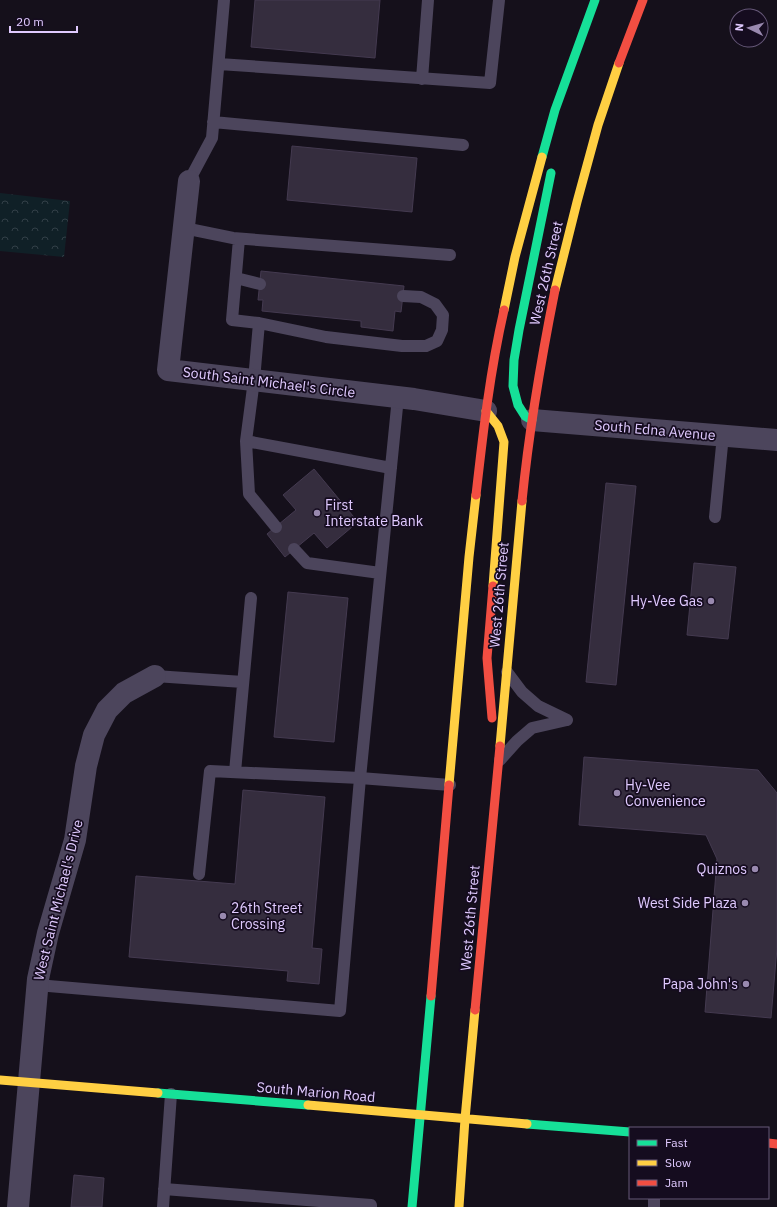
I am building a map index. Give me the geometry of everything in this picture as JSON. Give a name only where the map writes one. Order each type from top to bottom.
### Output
[{"type":"main road","points":[[412,1207],[469,557],[486,411],[499,330],[535,181],[555,110],[595,0]]},
{"type":"main road","name":"West 26th Street","points":[[459,1207],[465,1119],[498,762],[523,494],[532,420],[543,349],[556,285],[577,202],[600,118],[622,54],[643,0]]},
{"type":"main road","points":[[560,124],[572,62]]},
{"type":"main road","points":[[532,420],[525,416],[518,405],[513,386],[514,360],[553,163]]},
{"type":"main road","points":[[486,411],[498,426],[504,442],[487,658],[496,784]]},
{"type":"main road","name":"South Marion Road","points":[[0,1080],[629,1132]]},
{"type":"street","name":"South Saint Michael's Circle","points":[[189,181],[168,370],[398,397],[486,411]]},
{"type":"street","name":"South Edna Avenue","points":[[532,420],[777,440]]},
{"type":"street","name":"West Saint Michael's Drive","points":[[18,1207],[37,985],[48,933],[75,840],[86,766],[94,735],[107,710],[124,693],[155,676]]},
{"type":"lane","points":[[189,181],[212,138],[224,0]]},
{"type":"lane","points":[[422,79],[428,0]]},
{"type":"lane","points":[[219,64],[490,83],[499,0]]},
{"type":"lane","points":[[214,122],[463,145]]},
{"type":"lane","points":[[184,228],[239,239],[450,255]]},
{"type":"lane","points":[[239,239],[232,320],[259,323],[326,337],[402,346],[426,346],[437,341],[442,330],[443,315],[435,304],[421,297],[403,296]]},
{"type":"lane","points":[[236,278],[260,284]]},
{"type":"lane","points":[[259,323],[254,380],[246,441],[249,494],[276,527]]},
{"type":"lane","points":[[37,985],[340,1011],[360,778],[398,397]]},
{"type":"lane","points":[[715,517],[723,435]]},
{"type":"lane","points":[[246,441],[391,468]]},
{"type":"lane","points":[[294,549],[307,563],[380,573]]},
{"type":"lane","points":[[235,772],[251,598]]},
{"type":"lane","points":[[498,762],[517,741],[532,728],[566,720],[538,706],[522,692],[507,672]]},
{"type":"lane","points":[[155,676],[243,682]]},
{"type":"lane","points":[[199,874],[210,771],[360,778],[450,785]]},
{"type":"lane","points":[[162,1207],[171,1094]]},
{"type":"lane","points":[[164,1189],[371,1205],[371,1207]]},
{"type":"green space","points":[[0,193],[70,201],[64,257],[0,251]]},
{"type":"building","points":[[255,0],[380,0],[375,58],[251,47]]},
{"type":"building","points":[[292,146],[417,158],[412,212],[287,200]]},
{"type":"building","points":[[261,271],[404,286],[401,312],[395,311],[393,331],[361,327],[361,321],[262,311],[263,300],[258,300]]},
{"type":"building","points":[[314,469],[358,522],[327,548],[314,533],[285,557],[267,534],[296,510],[283,495]]},
{"type":"building","points":[[606,483],[636,486],[616,685],[586,682]]},
{"type":"building","name":"Hy-Vee Gas","points":[[694,563],[736,567],[728,639],[687,635]]},
{"type":"building","points":[[288,592],[348,598],[334,742],[274,737]]},
{"type":"building","name":"West Side Plaza","points":[[584,757],[758,770],[777,793],[777,948],[771,1018],[705,1012],[717,859],[706,835],[579,825]]},
{"type":"building","name":"26th Street Crossing","points":[[243,790],[325,797],[312,948],[322,949],[319,984],[287,981],[288,971],[129,957],[136,876],[235,884]]},
{"type":"building","points":[[74,1175],[104,1178],[102,1207],[71,1207]]},
{"type":"traffic: fast","points":[[542,157],[555,110],[595,0]]},
{"type":"traffic: fast","points":[[532,420],[525,416],[518,405],[513,386],[514,360],[551,173]]},
{"type":"traffic: fast","points":[[412,1207],[431,996]]},
{"type":"traffic: fast","points":[[158,1093],[308,1105]]},
{"type":"traffic: fast","points":[[527,1124],[629,1132]]},
{"type":"traffic: slow","points":[[555,290],[598,125],[619,63]]},
{"type":"traffic: slow","points":[[504,310],[515,257],[542,157]]},
{"type":"traffic: slow","points":[[486,411],[498,426],[504,442],[493,586]]},
{"type":"traffic: slow","points":[[449,785],[469,557],[476,495]]},
{"type":"traffic: slow","points":[[500,746],[522,501]]},
{"type":"traffic: slow","points":[[459,1207],[475,1010]]},
{"type":"traffic: slow","points":[[0,1080],[158,1093]]},
{"type":"traffic: slow","points":[[308,1105],[527,1124]]},
{"type":"traffic: jam","points":[[619,63],[643,0]]},
{"type":"traffic: jam","points":[[522,501],[536,395],[555,290]]},
{"type":"traffic: jam","points":[[476,495],[484,425],[504,310]]},
{"type":"traffic: jam","points":[[492,718],[487,658],[493,586]]},
{"type":"traffic: jam","points":[[475,1010],[500,746]]},
{"type":"traffic: jam","points":[[431,996],[449,785]]},
{"type":"traffic: jam","points":[[769,1143],[777,1144]]},
{"type":"place","name":"First Interstate Bank","points":[[317,513]]},
{"type":"place","name":"Hy-Vee Gas","points":[[711,601]]},
{"type":"place","name":"Hy-Vee Convenience","points":[[617,793]]},
{"type":"place","name":"Quiznos","points":[[755,869]]},
{"type":"place","name":"West Side Plaza","points":[[745,903]]},
{"type":"place","name":"26th Street Crossing","points":[[223,916]]},
{"type":"place","name":"Papa John's","points":[[746,984]]}]
